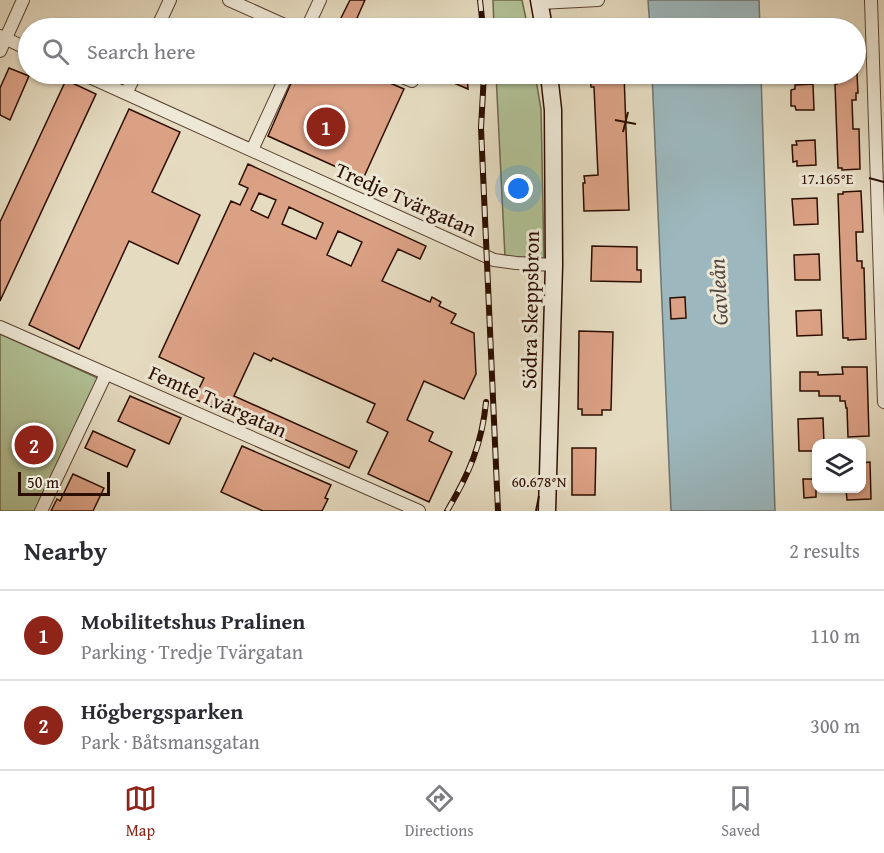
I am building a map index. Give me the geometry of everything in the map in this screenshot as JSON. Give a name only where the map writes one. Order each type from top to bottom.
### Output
[{"type":"street","points":[[0,51],[3,37],[23,0]]},
{"type":"street","points":[[162,18],[170,0]]},
{"type":"street","points":[[229,0],[269,18]]},
{"type":"street","points":[[312,18],[320,0]]},
{"type":"street","points":[[542,18],[539,2],[598,0]]},
{"type":"street","points":[[871,0],[884,402]]},
{"type":"street","points":[[3,37],[18,44]]},
{"type":"street","name":"Tredje Tvärgatan","points":[[106,84],[494,260],[554,265]]},
{"type":"street","points":[[126,93],[131,84]]},
{"type":"street","points":[[252,150],[282,84]]},
{"type":"street","name":"Södra Skeppsbron","points":[[547,511],[554,265],[553,110],[550,84]]},
{"type":"street","name":"Femte Tvärgatan","points":[[0,327],[419,511]]},
{"type":"street","points":[[41,511],[106,374]]},
{"type":"green space","points":[[493,0],[522,0],[526,18],[494,18]]},
{"type":"green space","points":[[496,84],[537,84],[541,109],[544,258],[505,257]]},
{"type":"green space","points":[[0,334],[100,379],[37,511],[0,511]]},
{"type":"water","points":[[648,0],[759,0],[760,18],[649,18]]},
{"type":"water","name":"Gavleån","points":[[652,84],[761,84],[775,511],[671,511]]},
{"type":"building","points":[[350,0],[365,0],[357,18],[341,18]]},
{"type":"building","points":[[9,68],[18,72],[18,84],[26,84],[10,120],[0,115],[0,88]]},
{"type":"building","points":[[64,84],[75,84],[96,94],[0,301],[0,222]]},
{"type":"building","points":[[291,84],[392,84],[404,89],[363,179],[268,136]]},
{"type":"building","points":[[456,84],[468,84],[468,89]]},
{"type":"building","points":[[591,84],[624,84],[629,210],[584,211],[584,176],[598,175],[594,87],[591,87]]},
{"type":"building","points":[[813,84],[814,110],[796,110],[795,106],[791,106],[791,90],[795,89],[795,85]]},
{"type":"building","points":[[835,84],[858,84],[856,100],[852,100],[853,129],[859,129],[860,169],[842,170],[838,168]]},
{"type":"building","points":[[129,109],[180,132],[152,192],[200,215],[178,264],[129,241],[79,349],[29,325]]},
{"type":"building","points":[[815,140],[816,165],[797,166],[797,161],[793,162],[792,145],[797,145],[796,141]]},
{"type":"building","points":[[248,164],[426,246],[420,259],[398,249],[382,281],[430,302],[432,297],[441,302],[439,306],[456,314],[451,323],[474,333],[476,374],[464,399],[424,381],[407,420],[433,432],[429,441],[452,452],[429,502],[368,474],[388,432],[367,422],[375,404],[273,358],[271,361],[254,353],[234,396],[357,451],[349,468],[194,399],[204,378],[159,357],[231,201],[240,205],[248,188],[239,184]],"holes":[[[259,193],[276,200],[268,218],[251,210]],[[289,207],[323,223],[316,239],[282,224]],[[338,231],[362,242],[351,266],[327,255]]]},
{"type":"building","points":[[861,191],[863,232],[856,232],[857,261],[862,261],[862,268],[864,268],[866,339],[848,340],[848,338],[843,338],[838,194]]},
{"type":"building","points":[[817,198],[818,224],[794,225],[792,199]]},
{"type":"building","points":[[592,246],[637,247],[637,270],[641,270],[641,282],[591,281]]},
{"type":"building","points":[[819,254],[820,280],[795,280],[794,255]]},
{"type":"building","points":[[685,297],[686,318],[671,319],[670,298]]},
{"type":"building","points":[[821,310],[822,335],[797,336],[796,311]]},
{"type":"building","points":[[579,331],[613,332],[611,410],[602,410],[602,415],[582,415],[582,409],[578,409]]},
{"type":"building","points":[[842,367],[867,367],[869,436],[848,437],[847,408],[845,401],[840,401],[840,396],[819,396],[819,391],[800,391],[800,372],[818,372],[818,375],[843,374]]},
{"type":"building","points":[[130,396],[181,418],[169,444],[118,421]]},
{"type":"building","points":[[823,418],[824,439],[812,439],[812,451],[799,451],[798,419]]},
{"type":"building","points":[[93,431],[135,450],[127,467],[85,448]]},
{"type":"building","points":[[242,446],[331,485],[322,511],[263,511],[221,492]]},
{"type":"building","points":[[572,448],[596,448],[595,495],[572,495]]},
{"type":"building","points":[[866,462],[870,462],[871,499],[847,500],[846,493],[866,493]]},
{"type":"building","points":[[73,474],[104,488],[93,511],[51,511],[57,499],[60,501]]},
{"type":"building","points":[[803,479],[812,479],[812,493],[816,493],[816,497],[804,498]]},
{"type":"railway","points":[[480,0],[482,18]]},
{"type":"railway","points":[[483,84],[481,128],[498,511]]},
{"type":"railway","points":[[447,511],[462,484],[478,445],[486,402]]},
{"type":"place","name":"Mobilitetshus Pralinen","points":[[326,127]]},
{"type":"place","name":"Högbergsparken","points":[[34,445]]}]
